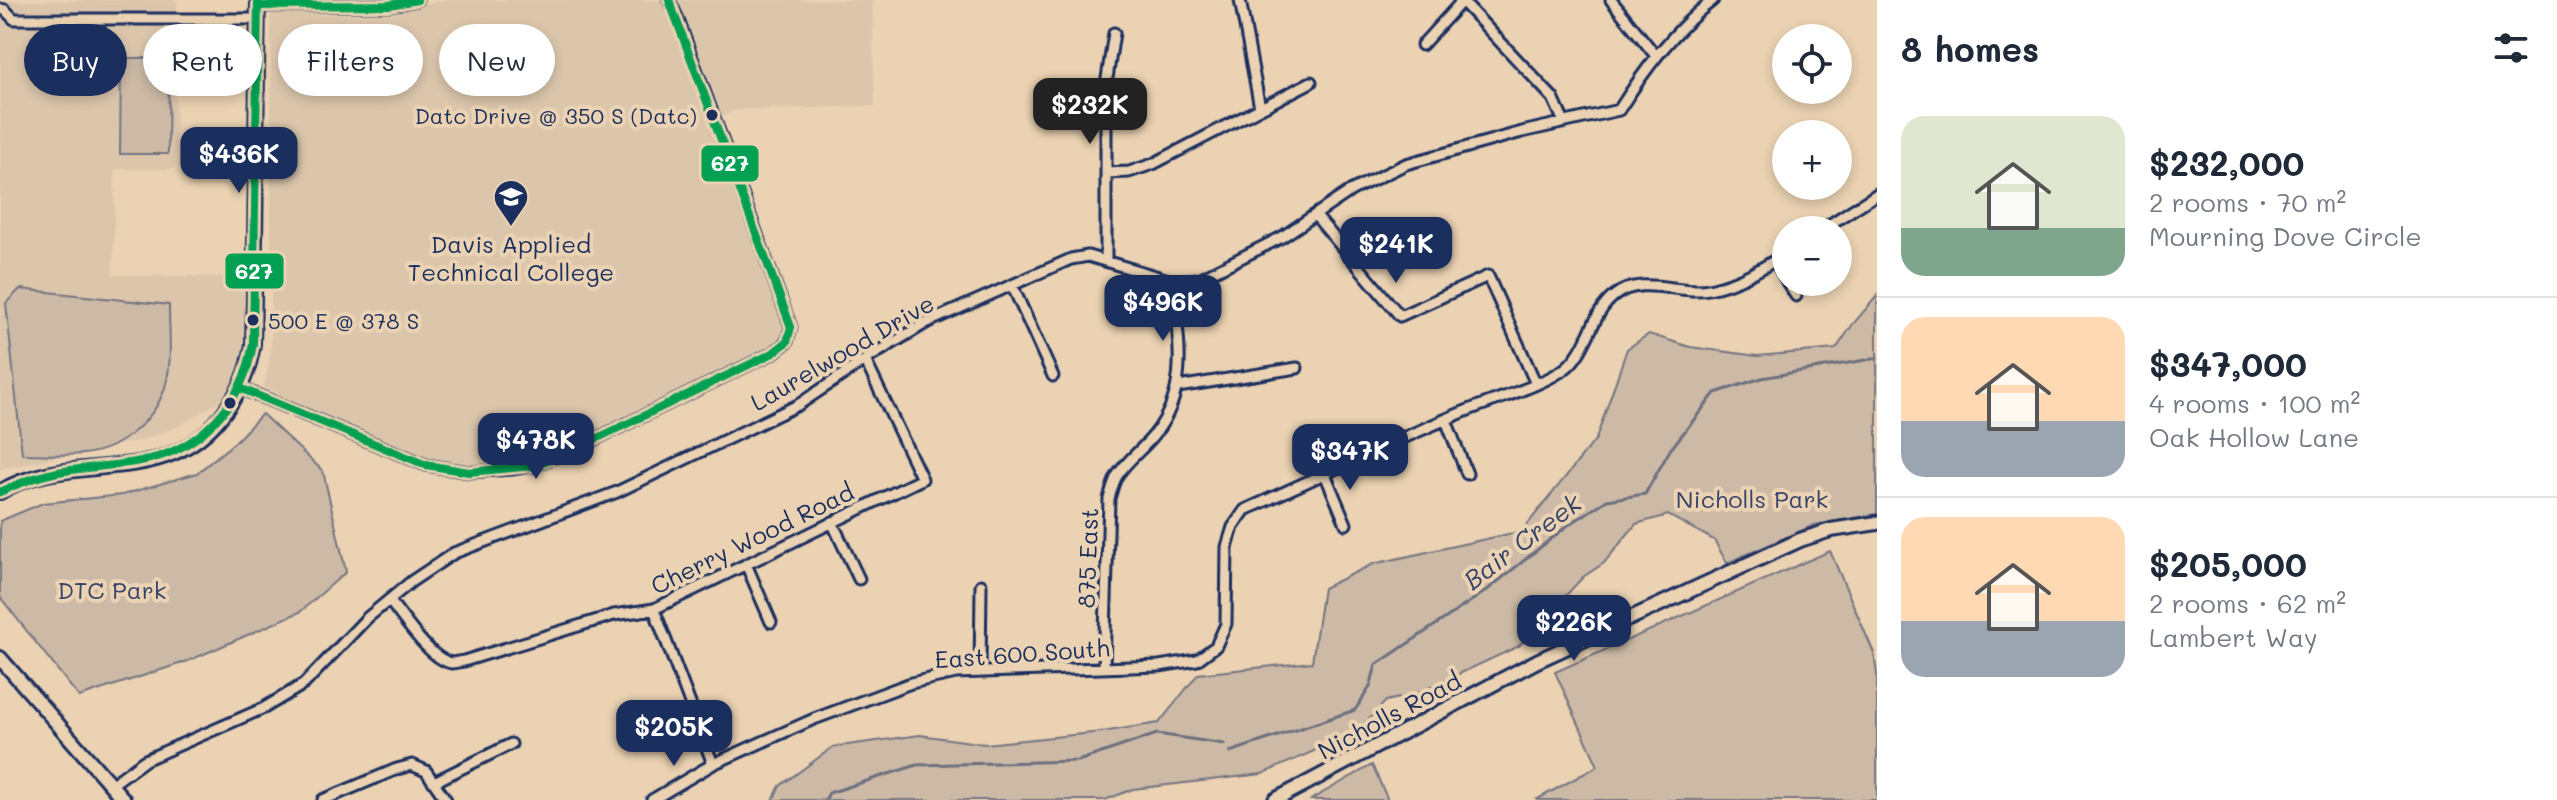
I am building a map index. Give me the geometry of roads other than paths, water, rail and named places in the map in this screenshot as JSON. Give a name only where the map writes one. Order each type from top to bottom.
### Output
[{"type":"street","points":[[3,6],[14,19],[389,5],[417,0]]},
{"type":"street","points":[[242,389],[426,465],[469,472],[512,469],[540,463],[573,450],[773,353],[787,342],[791,327],[669,0]]},
{"type":"street","points":[[1240,0],[1260,108]]},
{"type":"street","points":[[1422,45],[1462,0],[1553,98],[1564,122]]},
{"type":"street","points":[[1611,0],[1656,56]]},
{"type":"street","points":[[1172,281],[1199,279],[1221,269],[1282,237],[1352,190],[1406,164],[1619,110],[1656,56],[1695,14],[1713,0]]},
{"type":"street","points":[[0,492],[40,475],[158,460],[190,445],[212,429],[242,389],[253,344],[258,8]]},
{"type":"street","points":[[1106,261],[1106,85],[1114,33]]},
{"type":"street","points":[[1106,173],[1129,172],[1153,164],[1311,82]]},
{"type":"street","points":[[1843,216],[1877,194]]},
{"type":"street","points":[[1315,215],[1400,316],[1488,276],[1536,384]]},
{"type":"street","name":"Laurelwood Drive","points":[[111,785],[145,760],[264,708],[304,684],[367,618],[433,565],[454,553],[617,492],[798,405],[926,323],[1071,259],[1088,256],[1172,281]]},
{"type":"street","name":"East 600 South","points":[[654,799],[713,764],[814,719],[911,683],[980,671],[1159,666],[1197,660],[1216,646],[1226,624],[1227,547],[1233,527],[1245,510],[1446,420],[1536,384],[1568,366],[1584,344],[1595,320],[1614,296],[1633,288],[1656,285],[1706,290],[1740,281],[1772,262]]},
{"type":"street","name":"875 East","points":[[1104,667],[1106,519],[1109,499],[1117,477],[1156,433],[1178,387],[1180,342],[1172,281]]},
{"type":"street","points":[[1012,285],[1053,376]]},
{"type":"street","name":"Cherry Wood Road","points":[[389,600],[427,647],[443,660],[452,663],[464,661],[614,615],[654,609],[922,479],[865,360]]},
{"type":"street","points":[[1178,387],[1297,368]]},
{"type":"street","points":[[1446,420],[1467,474]]},
{"type":"street","points":[[1325,474],[1346,524]]},
{"type":"street","points":[[832,522],[859,579]]},
{"type":"street","name":"Nicholls Road","points":[[1275,800],[1566,647],[1800,540],[1831,530],[1877,523]]},
{"type":"street","points":[[746,564],[771,622]]},
{"type":"street","points":[[980,671],[981,585]]},
{"type":"street","points":[[654,609],[713,764]]},
{"type":"street","points":[[0,658],[124,800]]},
{"type":"street","points":[[434,782],[511,744]]},
{"type":"street","points":[[327,799],[412,765],[426,771],[446,800]]},
{"type":"waterway","name":"Bair Creek","points":[[1230,752],[1355,710],[1370,687],[1376,665],[1486,591],[1567,526],[1607,500],[1645,494],[1670,450],[1715,393],[1762,378],[1877,358]]},
{"type":"waterway","name":"Bair Creek","points":[[825,800],[829,793],[917,765],[1078,761],[1157,734],[1224,744]]},
{"type":"place","name":"Datc Drive @ 350 S (Datc)","points":[[712,115]]},
{"type":"place","name":"Davis Applied Technical College","points":[[511,228]]},
{"type":"place","name":"500 E @ 378 S","points":[[253,320]]},
{"type":"park label","name":"Nicholls Park","points":[[1752,498]]},
{"type":"park label","name":"DTC Park","points":[[112,589]]}]
